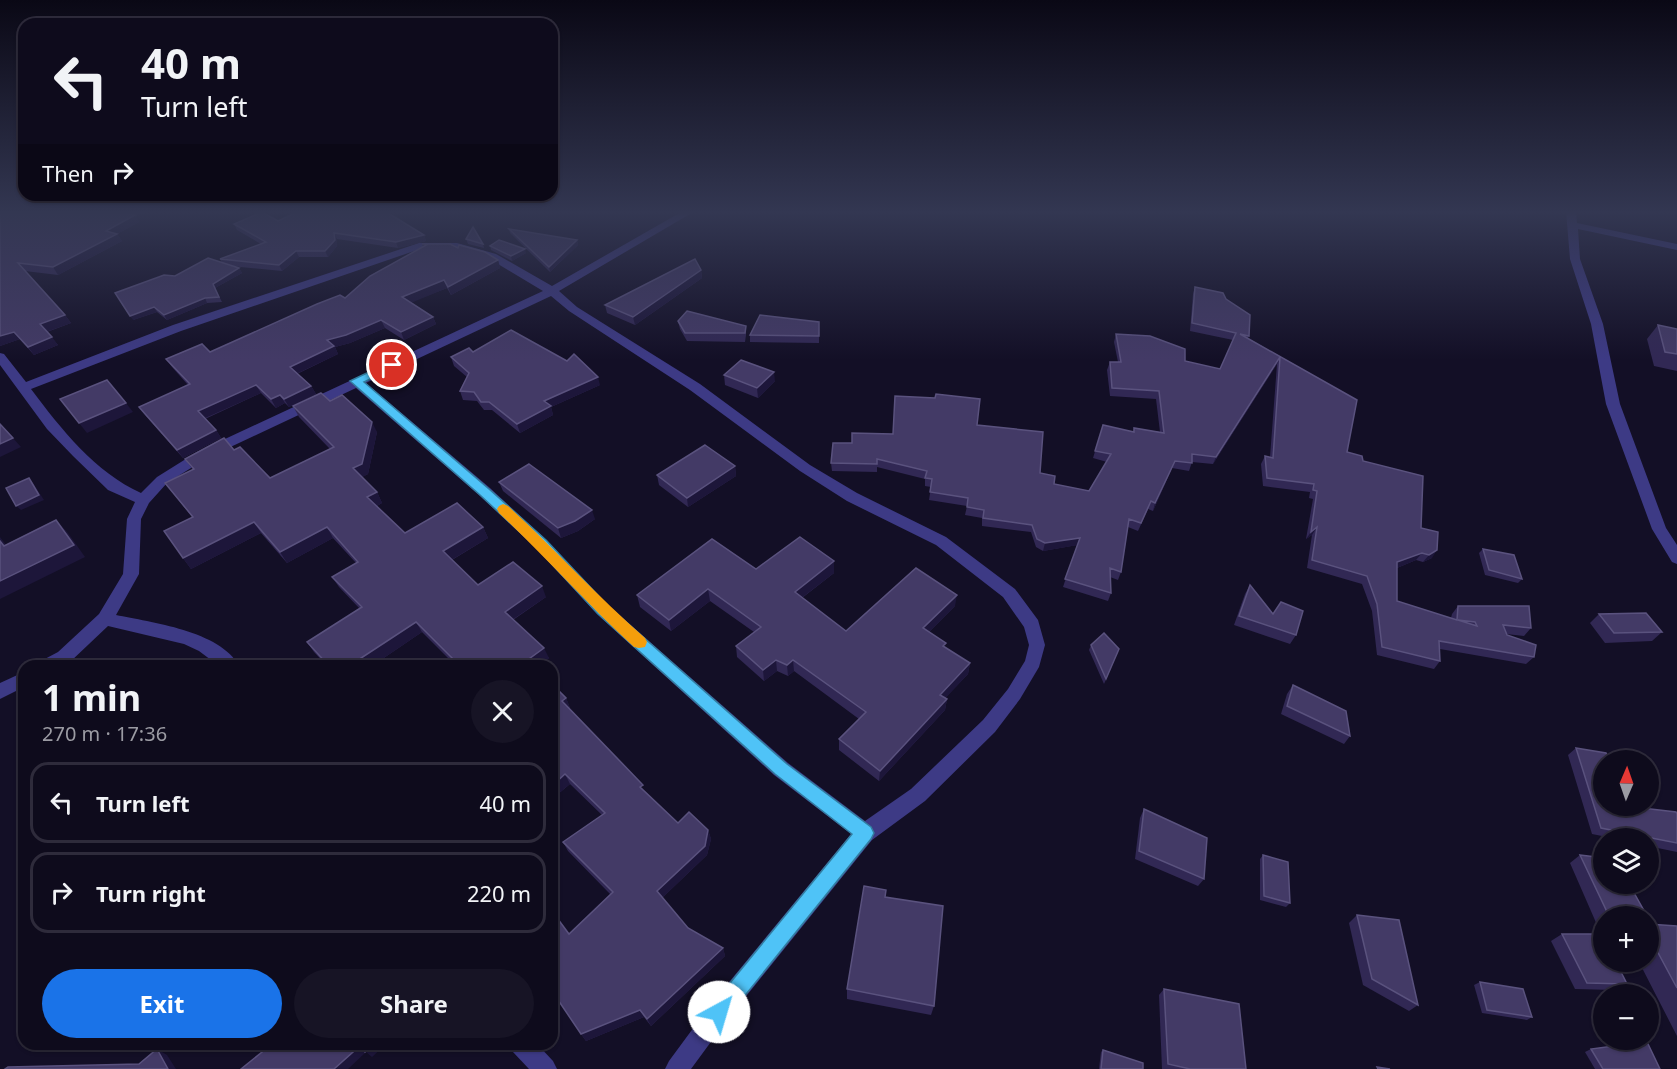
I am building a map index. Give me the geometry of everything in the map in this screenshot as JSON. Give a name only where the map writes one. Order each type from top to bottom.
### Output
[{"type":"street","points":[[22,388],[177,328],[375,261]]},
{"type":"street","points":[[500,261],[552,291],[573,309],[695,387],[805,468],[852,497],[941,541],[1009,593],[1032,625],[1038,645],[1033,662],[1014,694],[988,726],[918,795],[865,833],[726,1004],[677,1069]]},
{"type":"street","points":[[58,660],[105,619],[132,574],[134,519],[143,500],[162,480],[202,455],[552,291],[604,261]]},
{"type":"street","points":[[1576,261],[1597,324],[1613,404],[1659,529],[1677,558]]},
{"type":"street","points":[[0,357],[52,426],[113,486],[143,500]]},
{"type":"street","points":[[356,381],[485,492],[541,544],[603,610],[781,769],[865,833]]},
{"type":"street","points":[[105,619],[191,639],[226,660]]},
{"type":"street","points":[[0,692],[18,682]]},
{"type":"street","points":[[527,1050],[545,1069]]},
{"type":"building","points":[[0,261],[65,261],[53,267],[18,263],[65,315],[40,324],[52,337],[28,347],[14,332],[0,336]]},
{"type":"building","points":[[203,261],[217,261],[239,268],[213,284],[219,297],[205,298],[164,315],[154,307],[130,316],[115,293],[164,275],[175,276]]},
{"type":"building","points":[[239,261],[284,261],[279,265]]},
{"type":"building","points":[[397,261],[496,261],[448,287],[444,280],[402,297],[433,317],[401,332],[381,320],[346,335],[327,340],[334,346],[290,367],[311,386],[284,399],[280,395],[271,399],[256,385],[198,411],[216,430],[177,450],[139,407],[190,384],[166,359],[202,344],[210,352],[317,304],[340,295],[345,298],[370,276]]},
{"type":"building","points":[[543,261],[555,261],[549,267]]},
{"type":"building","points":[[691,261],[696,261],[701,270],[633,317],[605,305]]},
{"type":"building","points":[[1195,287],[1223,293],[1226,299],[1250,315],[1249,336],[1240,334],[1357,400],[1347,452],[1362,456],[1363,461],[1423,476],[1421,528],[1438,532],[1437,550],[1429,555],[1422,553],[1397,562],[1397,601],[1457,620],[1458,606],[1529,606],[1531,628],[1503,625],[1507,635],[1536,645],[1534,657],[1439,641],[1440,661],[1382,647],[1377,604],[1367,576],[1312,560],[1317,527],[1311,532],[1317,491],[1313,490],[1314,484],[1267,478],[1265,456],[1273,458],[1280,357],[1216,457],[1192,454],[1192,463],[1175,461],[1155,503],[1151,501],[1141,523],[1129,519],[1121,572],[1110,568],[1111,593],[1065,579],[1080,538],[1045,543],[1037,539],[1032,525],[983,518],[984,510],[967,507],[968,498],[930,492],[932,479],[925,478],[927,471],[877,459],[877,464],[831,463],[833,443],[852,443],[852,433],[893,434],[895,396],[935,398],[936,394],[980,399],[977,425],[1043,432],[1040,473],[1055,476],[1054,484],[1089,491],[1111,454],[1095,451],[1103,425],[1134,432],[1134,428],[1164,433],[1159,391],[1112,388],[1110,362],[1121,362],[1116,334],[1150,336],[1185,349],[1185,361],[1220,369],[1236,333],[1192,323]],"holes":[[[1458,620],[1475,622],[1477,626]]]},
{"type":"building","points":[[687,311],[746,326],[745,333],[685,333],[678,321]]},
{"type":"building","points":[[760,315],[819,322],[819,336],[750,335]]},
{"type":"building","points":[[1658,325],[1677,329],[1677,354],[1665,352]]},
{"type":"building","points":[[511,330],[567,361],[574,354],[598,377],[544,401],[551,406],[517,424],[489,402],[481,402],[474,392],[460,391],[469,373],[451,357],[469,348],[473,352]]},
{"type":"building","points":[[741,360],[774,372],[757,388],[724,375]]},
{"type":"building","points":[[107,380],[126,403],[79,423],[60,399]]},
{"type":"building","points":[[321,393],[330,401],[342,395],[372,422],[362,464],[353,468],[377,492],[367,497],[405,533],[457,503],[483,527],[443,551],[478,585],[513,562],[542,586],[505,612],[544,648],[530,660],[454,660],[416,622],[358,660],[324,660],[307,642],[362,607],[332,577],[358,562],[327,527],[280,552],[254,522],[183,558],[164,531],[193,517],[165,483],[194,469],[185,459],[224,438],[234,450],[240,447],[270,478],[334,447],[293,406]]},
{"type":"building","points":[[0,424],[13,438],[0,444]]},
{"type":"building","points":[[705,445],[735,466],[687,498],[657,475]]},
{"type":"building","points":[[529,464],[592,510],[558,528],[499,482]]},
{"type":"building","points":[[29,478],[39,495],[16,506],[6,488]]},
{"type":"building","points":[[56,520],[74,545],[0,581],[0,541],[4,546]]},
{"type":"building","points":[[800,537],[834,561],[795,592],[846,631],[916,568],[957,595],[923,628],[946,643],[943,646],[970,663],[940,695],[947,699],[880,771],[839,739],[866,712],[793,660],[787,665],[776,660],[763,670],[736,646],[761,627],[708,589],[669,620],[637,595],[712,539],[756,569]]},
{"type":"building","points":[[1483,549],[1514,555],[1522,579],[1489,570]]},
{"type":"building","points":[[1250,585],[1273,614],[1281,602],[1303,611],[1296,635],[1239,616]]},
{"type":"building","points":[[1646,613],[1662,632],[1614,633],[1599,614]]},
{"type":"building","points":[[1104,633],[1119,649],[1106,679],[1091,645]]},
{"type":"building","points":[[1293,685],[1346,711],[1350,736],[1287,706]]},
{"type":"building","points":[[558,690],[566,698],[562,701],[643,785],[640,787],[678,823],[689,812],[708,830],[705,846],[657,891],[688,928],[723,948],[647,1019],[640,1010],[581,1034],[558,1000],[558,919],[569,934],[613,892],[563,842],[605,813],[565,774],[558,780]]},
{"type":"building","points":[[1576,748],[1593,751],[1593,802]]},
{"type":"building","points":[[1144,809],[1207,838],[1204,879],[1139,851]]},
{"type":"building","points":[[1659,810],[1676,812],[1677,843],[1659,839],[1659,828],[1601,828],[1597,816],[1659,816]]},
{"type":"building","points":[[1263,855],[1288,862],[1290,903],[1264,896]]},
{"type":"building","points":[[1580,855],[1593,857],[1593,882]]},
{"type":"building","points":[[864,886],[886,890],[885,897],[943,906],[934,1006],[847,989]]},
{"type":"building","points":[[1599,894],[1635,894],[1641,906],[1604,906]]},
{"type":"building","points":[[1357,915],[1399,920],[1418,1005],[1372,979]]},
{"type":"building","points":[[1659,925],[1677,926],[1677,988],[1659,954]]},
{"type":"building","points":[[1562,934],[1593,934],[1593,972],[1621,972],[1627,984],[1587,983]]},
{"type":"building","points":[[1480,982],[1523,989],[1532,1017],[1487,1010]]},
{"type":"building","points":[[1164,989],[1239,1004],[1246,1069],[1190,1069],[1168,1064]]},
{"type":"building","points":[[1591,1049],[1651,1050],[1660,1069],[1603,1069]]},
{"type":"building","points":[[158,1050],[168,1069],[5,1069],[8,1067],[139,1064]]},
{"type":"building","points":[[265,1050],[355,1050],[334,1069],[241,1069]]},
{"type":"building","points":[[1103,1050],[1143,1063],[1143,1069],[1101,1069]]},
{"type":"slow traffic","points":[[503,509],[541,544],[603,610],[639,642]]},
{"type":"route","points":[[392,365],[356,381],[485,492],[541,544],[603,610],[781,769],[865,833],[719,1012]]}]
